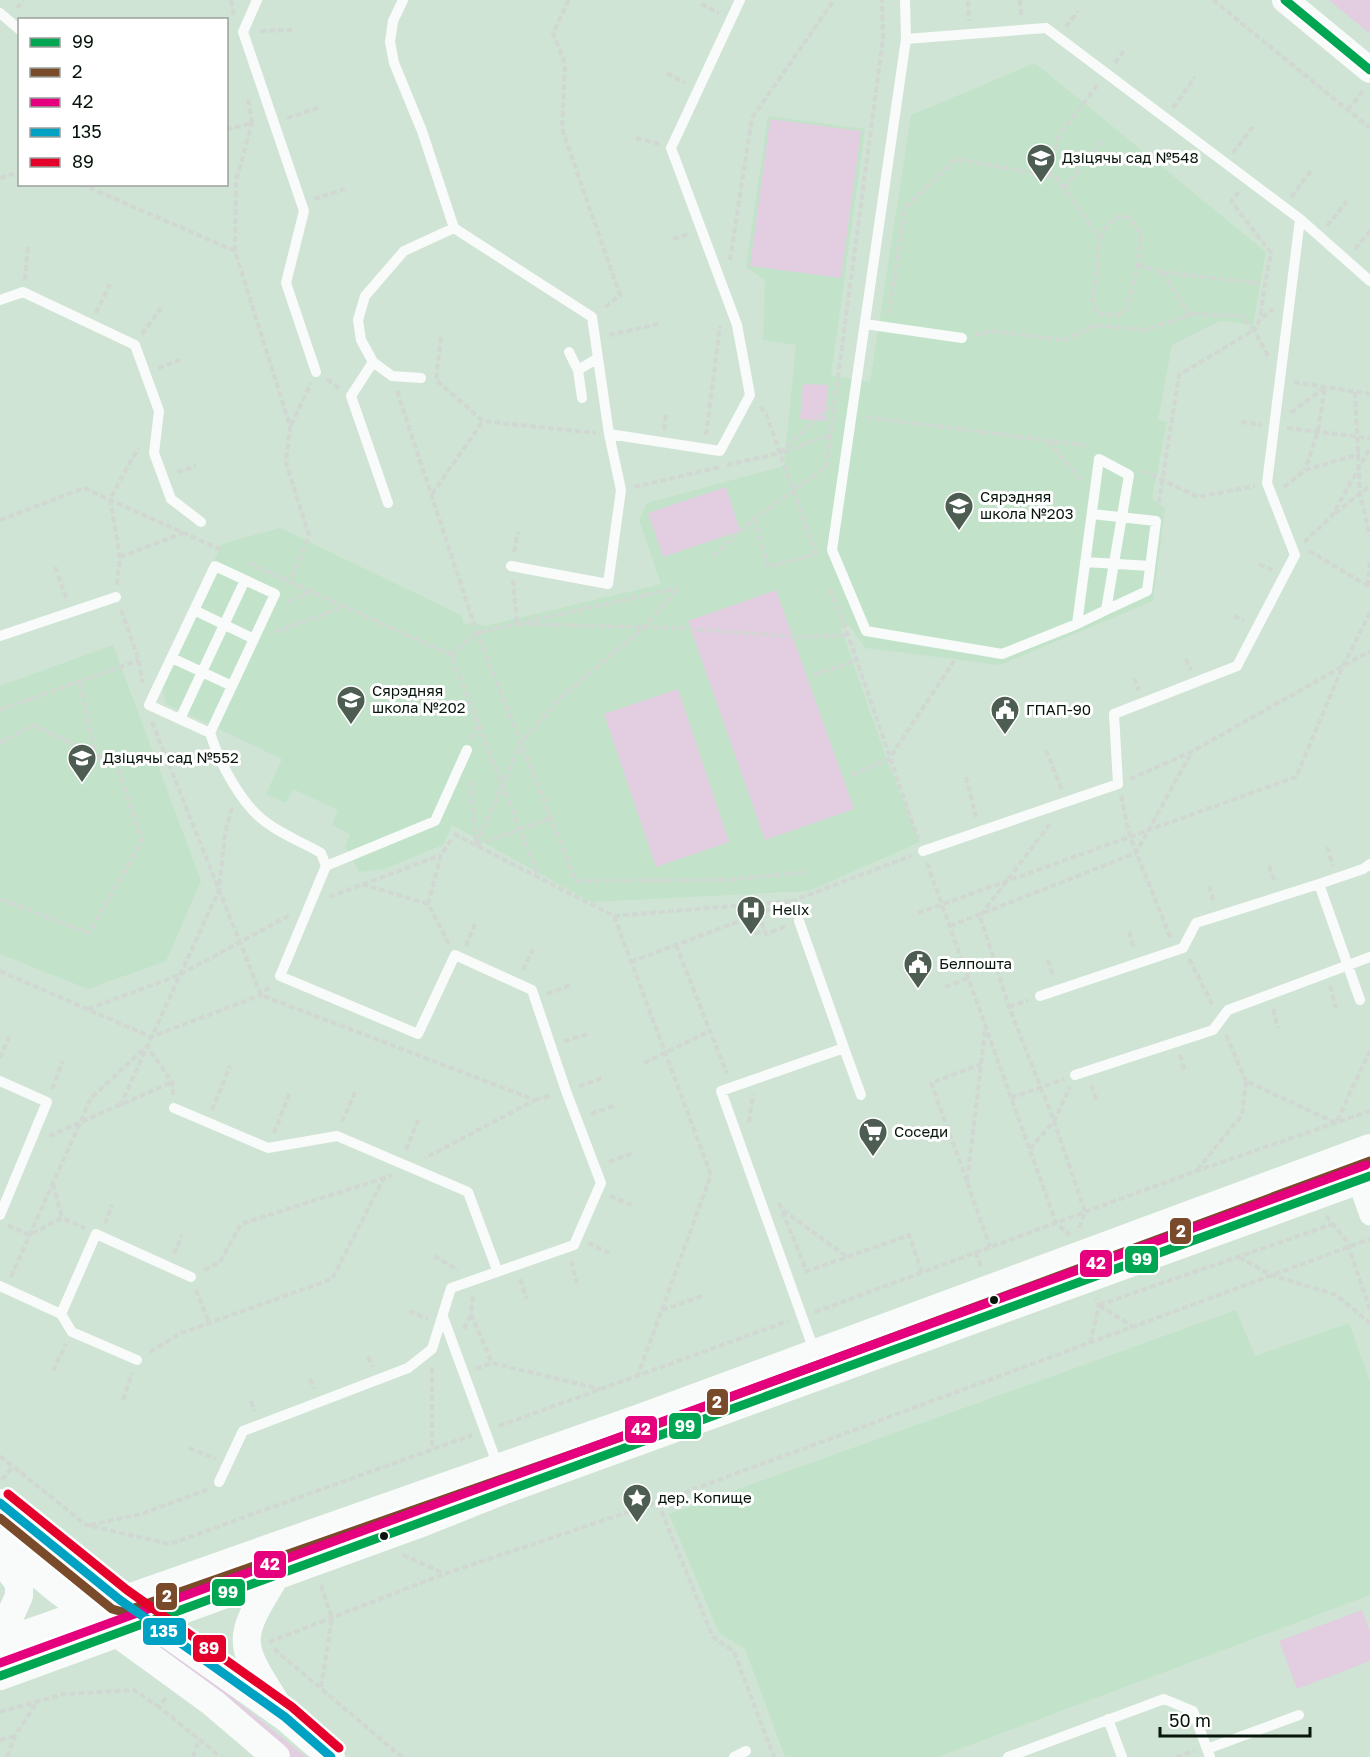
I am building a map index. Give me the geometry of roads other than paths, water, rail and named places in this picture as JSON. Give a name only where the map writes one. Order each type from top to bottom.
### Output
[{"type":"main road","points":[[0,1643],[120,1600],[503,1478],[819,1364],[1310,1196],[1362,1165]]},
{"type":"main road","points":[[0,1676],[424,1522],[503,1478]]},
{"type":"main road","points":[[0,1503],[120,1600],[285,1717],[332,1757]]},
{"type":"main road","points":[[0,1542],[59,1591],[119,1632],[213,1703],[276,1757]]},
{"type":"main road","points":[[0,1557],[19,1584],[19,1596],[0,1638]]},
{"type":"main road","points":[[275,1577],[251,1617],[246,1652],[285,1717]]},
{"type":"street","points":[[1285,0],[1369,77]]},
{"type":"street","points":[[1362,1165],[1370,1215]]},
{"type":"lane","points":[[257,0],[243,32],[304,210],[286,284],[316,372]]},
{"type":"lane","points":[[404,0],[393,21],[390,42],[394,63],[422,131],[454,228],[592,317],[609,434],[621,490],[608,584],[511,566]]},
{"type":"lane","points":[[609,434],[720,451],[750,395],[737,325],[670,148],[740,0]]},
{"type":"lane","points":[[905,0],[906,39],[832,550],[866,631],[1002,654],[1077,624],[1147,591],[1156,521],[1092,514]]},
{"type":"lane","points":[[0,14],[18,28]]},
{"type":"lane","points":[[906,39],[1047,28],[1300,219],[1370,281]]},
{"type":"lane","points":[[923,851],[1118,784],[1114,714],[1237,666],[1295,555],[1268,483],[1300,219]]},
{"type":"lane","points":[[421,378],[392,376],[374,362],[361,340],[358,320],[365,296],[404,251],[454,228]]},
{"type":"lane","points":[[0,300],[23,292],[135,345],[159,411],[154,453],[171,499],[201,522]]},
{"type":"lane","points":[[865,324],[962,338]]},
{"type":"lane","points":[[569,352],[578,370],[582,398]]},
{"type":"lane","points":[[578,370],[598,358]]},
{"type":"lane","points":[[374,362],[351,396],[388,503]]},
{"type":"lane","points":[[1077,624],[1099,459],[1129,475],[1106,610]]},
{"type":"lane","points":[[1085,562],[1150,567]]},
{"type":"lane","points":[[210,733],[149,705],[215,566],[276,594],[210,733],[217,757],[237,789],[266,823],[321,852],[326,866]]},
{"type":"lane","points":[[180,719],[245,580]]},
{"type":"lane","points":[[0,636],[116,597]]},
{"type":"lane","points":[[194,610],[254,639]]},
{"type":"lane","points":[[172,658],[232,686]]},
{"type":"lane","points":[[219,1482],[243,1431],[408,1368],[432,1349],[451,1288],[497,1270],[574,1245],[601,1183],[576,1119],[532,990],[458,956],[418,1034],[279,976],[326,866],[435,821],[467,750]]},
{"type":"lane","points":[[1040,996],[1180,949],[1196,923],[1319,884],[1363,869],[1370,864]]},
{"type":"lane","points":[[1319,884],[1360,1000]]},
{"type":"lane","points":[[799,921],[861,1095]]},
{"type":"lane","points":[[1075,1075],[1213,1030],[1228,1010],[1370,957]]},
{"type":"lane","points":[[819,1364],[721,1091],[844,1048]]},
{"type":"lane","points":[[0,1082],[47,1102],[0,1215]]},
{"type":"lane","points":[[174,1108],[268,1148],[337,1136],[468,1192],[497,1270]]},
{"type":"lane","points":[[61,1314],[96,1234],[191,1277]]},
{"type":"lane","points":[[3,1287],[61,1314],[72,1332],[137,1360]]},
{"type":"lane","points":[[443,1317],[503,1478]]},
{"type":"lane","points":[[1011,1756],[1164,1699],[1192,1711],[1208,1753],[1299,1715]]},
{"type":"lane","points":[[1108,1719],[1122,1757]]},
{"type":"lane","points":[[734,1757],[746,1751]]},
{"type":"place","name":"Дзіцячы сад №548","points":[[1041,184]]},
{"type":"place","name":"Сярэдняя школа №203","points":[[959,532]]},
{"type":"place","name":"Сярэдняя школа №202","points":[[351,726]]},
{"type":"place","name":"ГПАП-90","points":[[1005,736]]},
{"type":"place","name":"Дзіцячы сад №552","points":[[82,784]]},
{"type":"place","name":"Helix","points":[[751,936]]},
{"type":"place","name":"Белпошта","points":[[918,990]]},
{"type":"place","name":"Соседи","points":[[873,1158]]},
{"type":"place","name":"дер. Копище","points":[[637,1524]]}]
